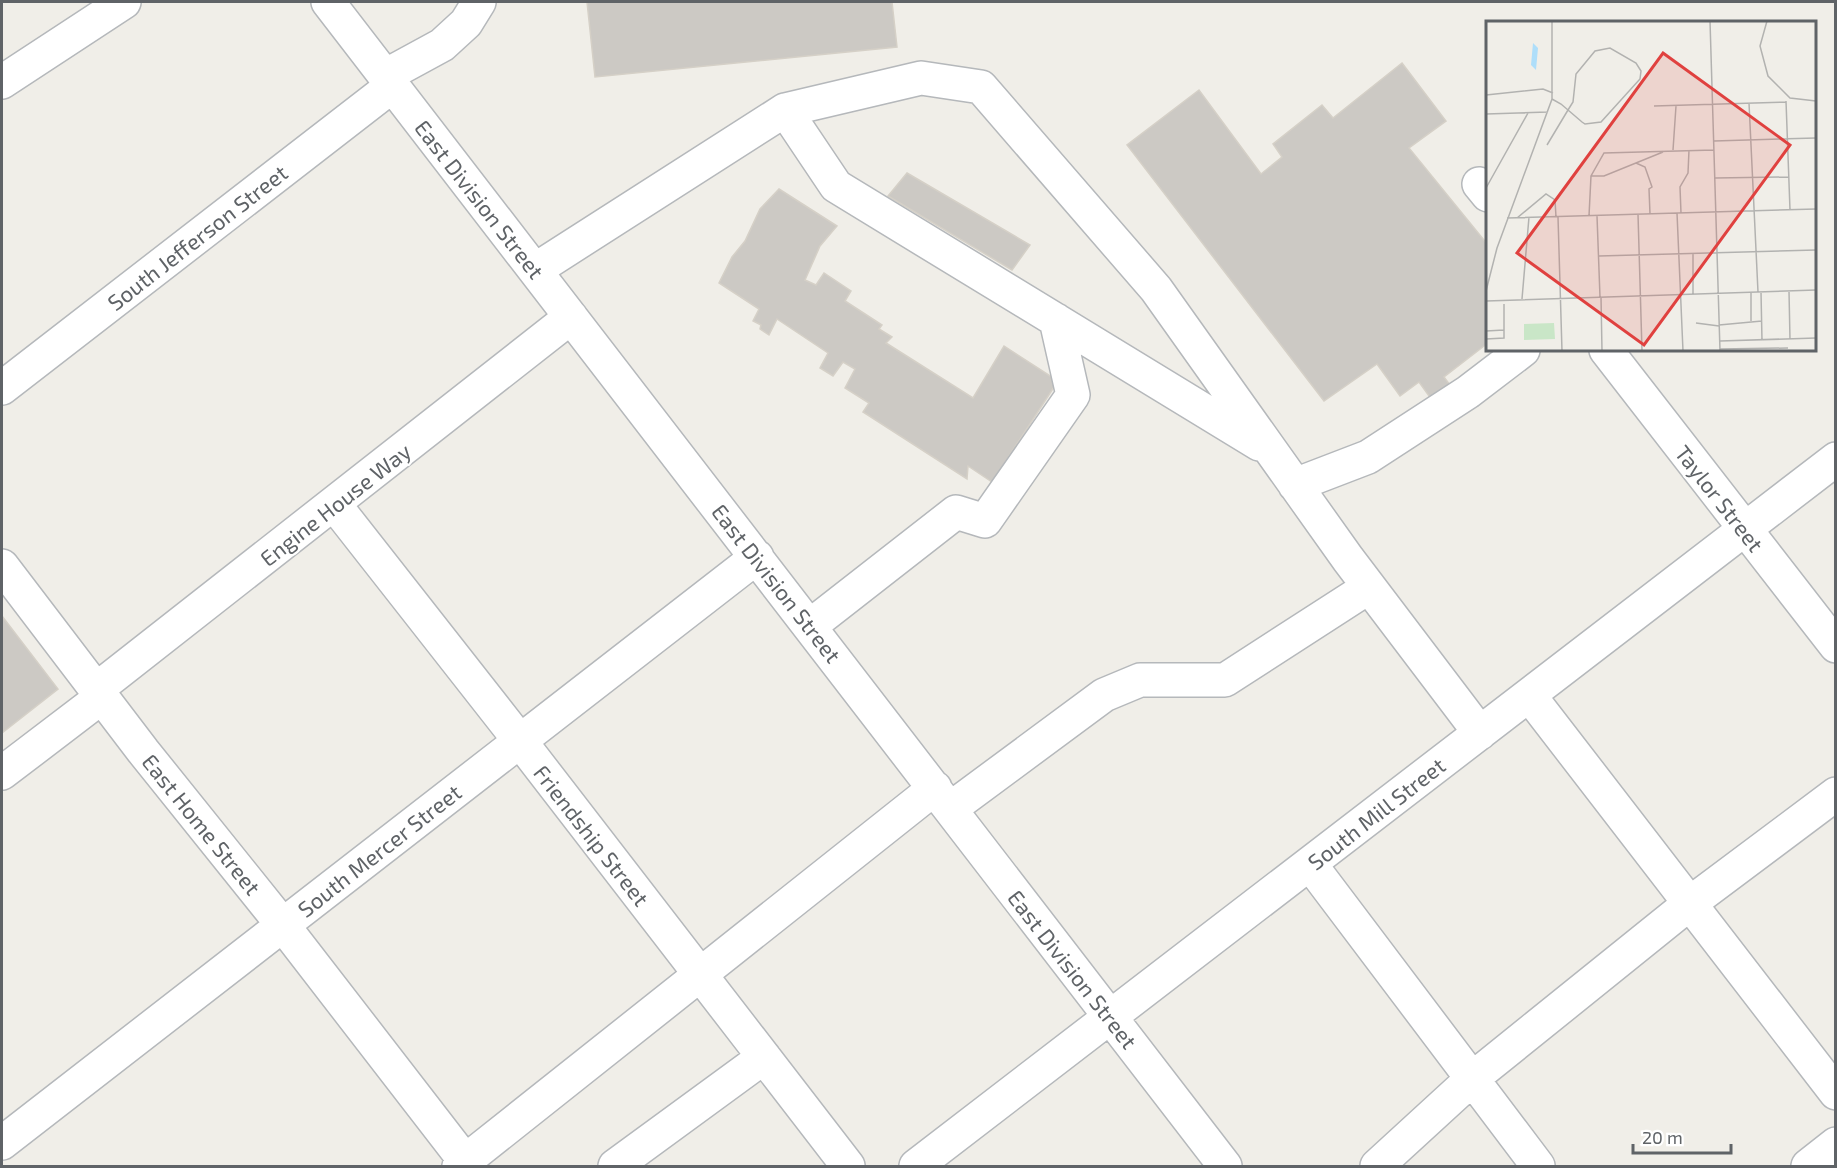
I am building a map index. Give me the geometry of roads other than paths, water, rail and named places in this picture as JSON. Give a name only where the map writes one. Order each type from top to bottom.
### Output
[{"type":"street","points":[[2,82],[124,2]]},
{"type":"street","name":"East Division Street","points":[[328,2],[1226,1167]]},
{"type":"street","name":"South Jefferson Street","points":[[2,388],[388,81],[442,45],[466,23],[478,2]]},
{"type":"street","points":[[535,270],[785,110],[921,78],[981,87],[1156,289],[1369,587],[1480,733]]},
{"type":"street","points":[[785,110],[836,186],[1271,451]]},
{"type":"street","name":"Engine House Way","points":[[2,773],[334,504],[572,317]]},
{"type":"street","points":[[810,626],[956,512],[985,521],[1073,395],[1056,320]]},
{"type":"street","points":[[1295,485],[1368,457],[1468,392],[1522,351]]},
{"type":"street","name":"Taylor Street","points":[[1607,351],[1836,646]]},
{"type":"street","name":"South Mill Street","points":[[916,1167],[1836,459]]},
{"type":"street","name":"Friendship Street","points":[[334,504],[848,1167]]},
{"type":"street","name":"South Mercer Street","points":[[2,1143],[757,557]]},
{"type":"street","name":"East Home Street","points":[[2,566],[143,751],[282,924],[464,1165]]},
{"type":"street","points":[[464,1165],[699,974],[943,799],[1104,694],[1140,680],[1225,680],[1369,587]]},
{"type":"street","points":[[1529,695],[1836,1093]]},
{"type":"street","points":[[1377,1167],[1473,1078],[1689,904],[1836,794]]},
{"type":"street","points":[[1310,864],[1538,1167]]},
{"type":"street","points":[[615,1167],[764,1057]]},
{"type":"street","points":[[1808,1167],[1836,1144]]}]
